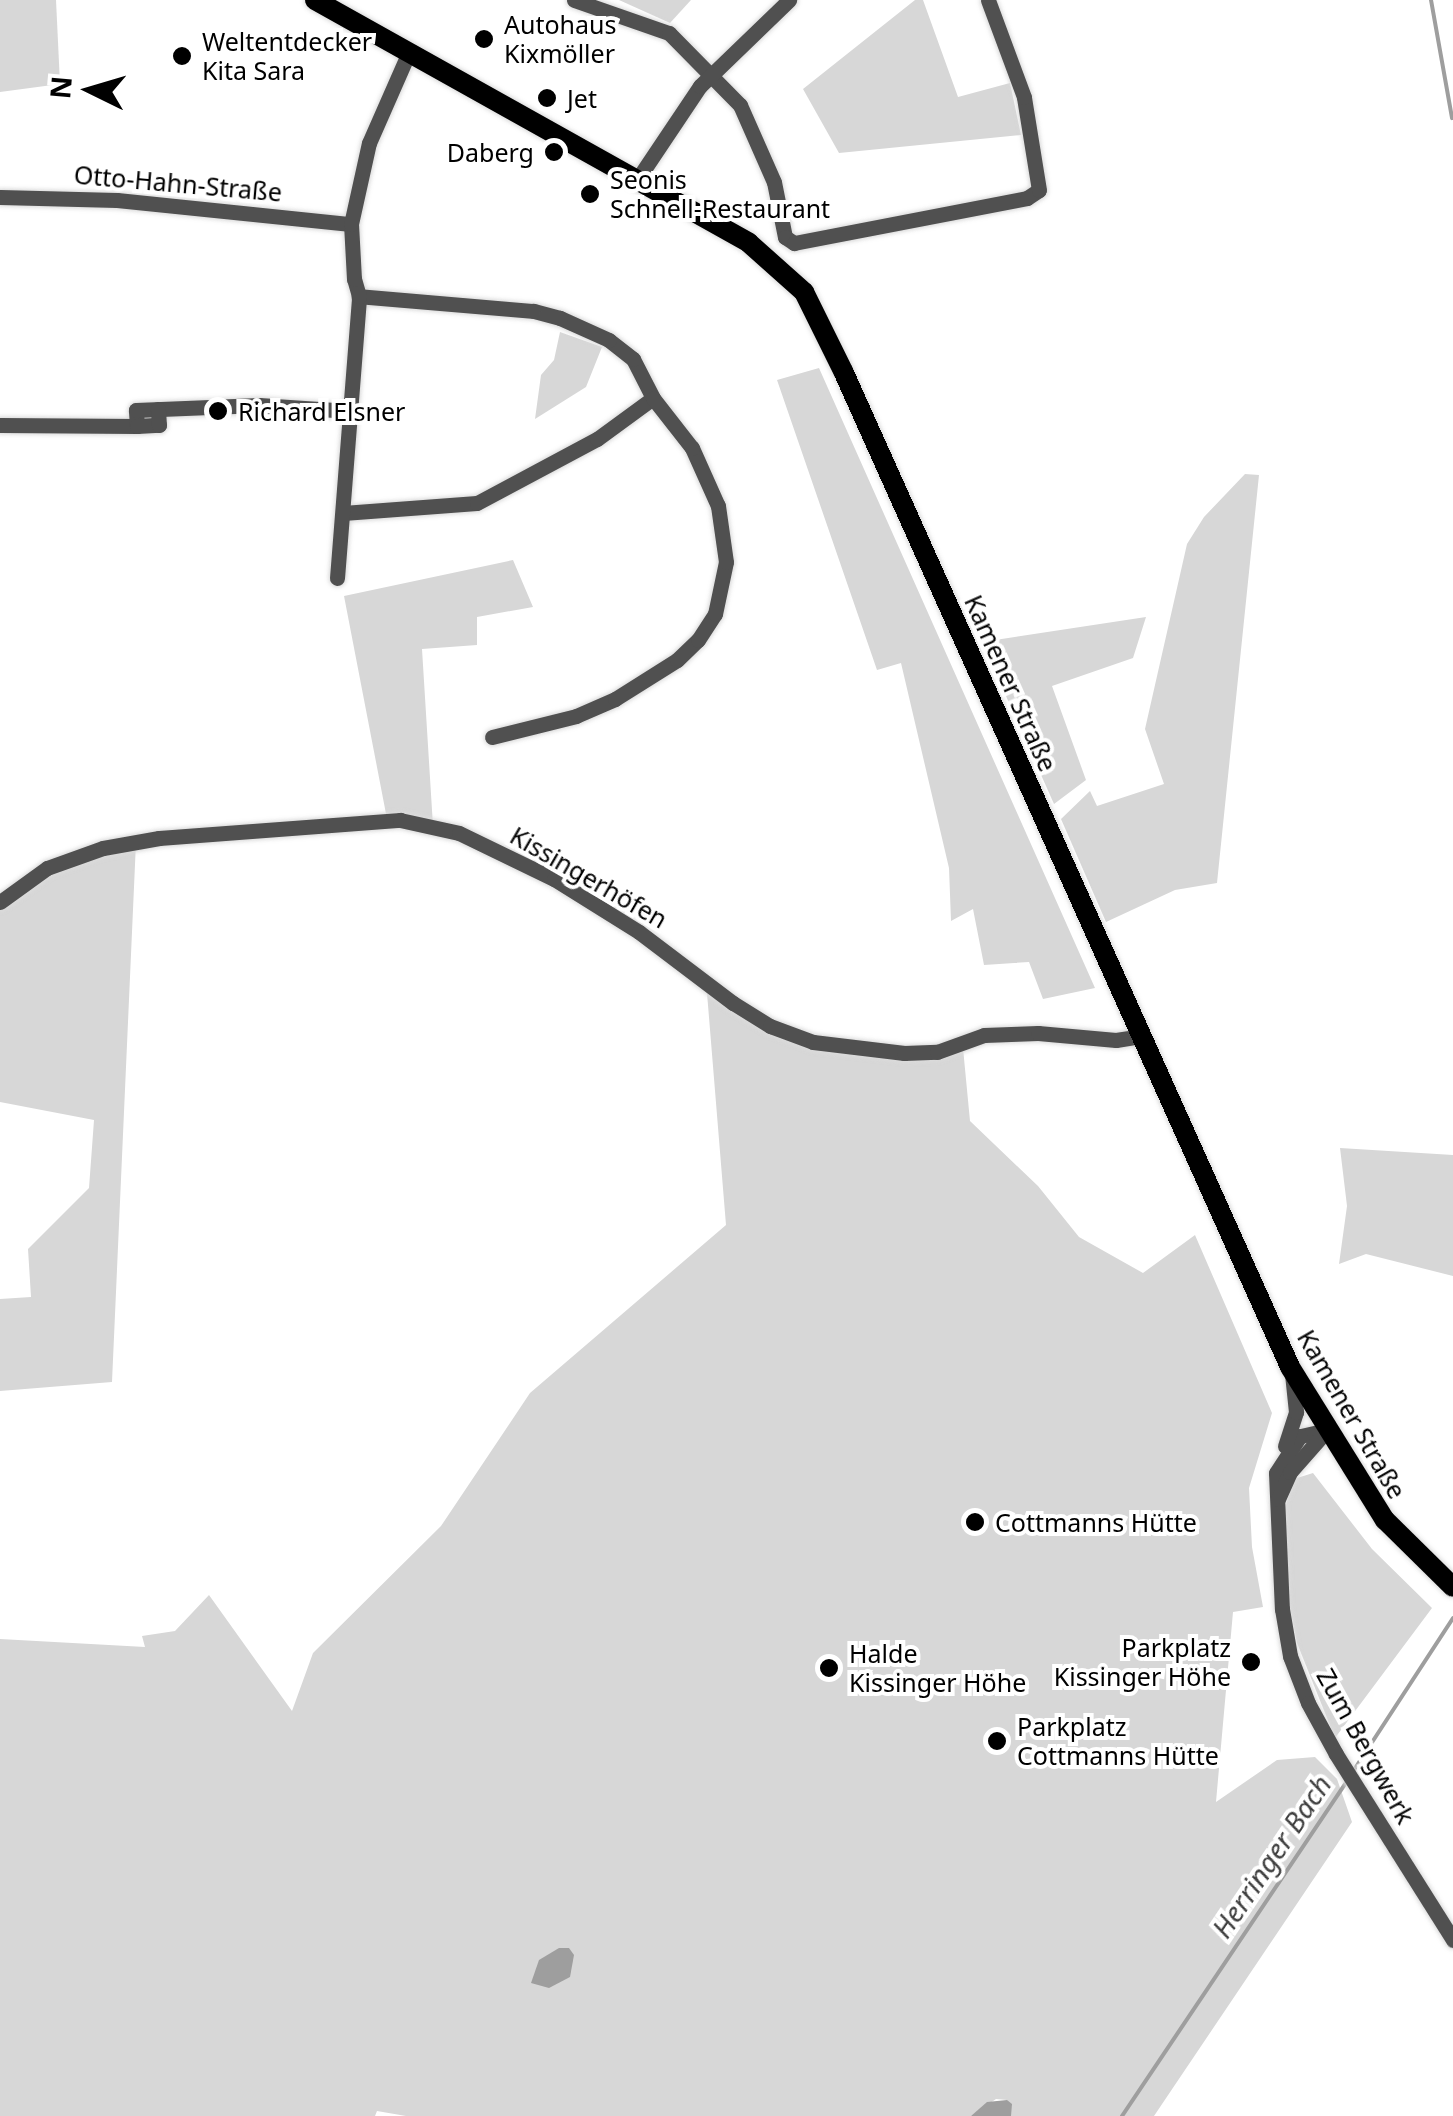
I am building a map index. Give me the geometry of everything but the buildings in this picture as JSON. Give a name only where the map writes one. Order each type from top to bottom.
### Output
[{"type":"main road","name":"Kamener Straße","points":[[315,0],[339,6],[408,54],[749,243],[804,292],[844,373],[1290,1367],[1385,1520],[1451,1586]]},
{"type":"street","points":[[574,0],[669,33],[712,74],[740,104],[760,147],[774,182],[785,237],[801,243],[1028,198],[1038,190],[1024,96],[988,0]]},
{"type":"street","points":[[637,180],[712,74],[789,0]]},
{"type":"street","points":[[337,578],[359,296],[354,279],[351,224],[369,143],[408,54]]},
{"type":"street","name":"Otto-Hahn-Straße","points":[[0,197],[117,200],[351,224]]},
{"type":"street","points":[[359,296],[533,311],[560,318],[609,340],[633,359],[654,398],[692,448],[718,506],[726,562],[715,614],[677,660],[615,699],[576,716],[492,737]]},
{"type":"street","points":[[343,513],[478,503],[597,439],[654,398]]},
{"type":"street","points":[[0,425],[137,426],[136,410],[158,409],[259,405],[350,411]]},
{"type":"street","name":"Kissingerhöfen","points":[[0,902],[47,868],[103,848],[158,838],[400,820],[459,833],[554,879],[639,932],[733,1003],[770,1026],[813,1042],[904,1054],[937,1052],[984,1035],[1038,1032],[1116,1040],[1141,1036]]},
{"type":"street","name":"Zum Bergwerk","points":[[1290,1367],[1296,1412],[1279,1462],[1276,1502],[1282,1608],[1290,1656],[1308,1702],[1336,1754],[1453,1940]]},
{"type":"street","points":[[1279,1462],[1300,1436],[1327,1430]]},
{"type":"street","points":[[1276,1502],[1290,1472],[1327,1430]]},
{"type":"shaded area","points":[[0,0],[56,0],[60,84],[0,92]]},
{"type":"shaded area","points":[[619,0],[691,0],[670,23]]},
{"type":"shaded area","points":[[915,0],[923,0],[958,97],[1010,83],[1021,135],[839,153],[803,89]]},
{"type":"shaded area","points":[[560,332],[602,347],[586,387],[535,419],[541,375],[554,360]]},
{"type":"shaded area","points":[[819,368],[1095,988],[1043,999],[1029,962],[984,965],[973,909],[951,921],[949,868],[901,663],[877,670],[777,380]]},
{"type":"shaded area","points":[[1245,474],[1259,475],[1217,883],[1175,890],[1106,922],[1061,819],[1090,791],[1097,806],[1164,784],[1145,729],[1187,544],[1204,517]]},
{"type":"shaded area","points":[[513,560],[533,607],[477,617],[477,645],[422,649],[433,826],[387,819],[344,596]]},
{"type":"shaded area","points":[[1146,617],[1133,658],[1052,686],[1086,780],[1054,804],[982,642]]},
{"type":"shaded area","points":[[136,842],[112,1382],[0,1391],[0,1299],[31,1297],[28,1249],[89,1188],[94,1120],[0,1102],[0,902],[26,881]]},
{"type":"shaded area","points":[[707,993],[764,1031],[804,1044],[963,1048],[970,1121],[1038,1186],[1079,1237],[1143,1273],[1195,1235],[1272,1413],[1249,1488],[1252,1547],[1263,1607],[1233,1612],[1216,1802],[1277,1760],[1315,1757],[1337,1779],[1352,1822],[1154,2116],[1011,2116],[1007,2100],[996,2099],[971,2116],[406,2116],[377,2111],[375,2116],[0,2116],[0,1639],[145,1647],[142,1636],[175,1631],[209,1595],[292,1711],[313,1653],[441,1526],[530,1393],[726,1225]]},
{"type":"shaded area","points":[[1340,1148],[1453,1155],[1453,1276],[1366,1254],[1339,1264],[1347,1206]]},
{"type":"shaded area","points":[[1313,1473],[1372,1549],[1432,1608],[1335,1738],[1297,1643],[1288,1598],[1284,1511],[1294,1479]]},
{"type":"shaded area","points":[[559,1948],[569,1948],[574,1955],[570,1977],[549,1988],[531,1983],[539,1960]]},
{"type":"shaded area","points":[[1007,2100],[1012,2104],[1011,2116],[971,2116],[987,2102]]},
{"type":"waterway","points":[[1431,0],[1452,118]]},
{"type":"waterway","name":"Herringer Bach","points":[[1352,1773],[1453,1618]]},
{"type":"waterway","name":"Herringer Bach","points":[[1122,2116],[1347,1781]]},
{"type":"place","name":"Autohaus Kixmöller","points":[[484,39]]},
{"type":"place","name":"Weltentdecker Kita Sara","points":[[182,56]]},
{"type":"place","name":"Jet","points":[[547,98]]},
{"type":"place","name":"Daberg","points":[[554,152]]},
{"type":"place","name":"Seonis Schnell-Restaurant","points":[[590,194]]},
{"type":"place","name":"Richard Elsner","points":[[218,411]]},
{"type":"place","name":"Cottmanns Hütte","points":[[975,1522]]},
{"type":"place","name":"Parkplatz Kissinger Höhe","points":[[1251,1662]]},
{"type":"place","name":"Halde Kissinger Höhe","points":[[829,1668]]},
{"type":"place","name":"Parkplatz Cottmanns Hütte","points":[[997,1741]]}]
